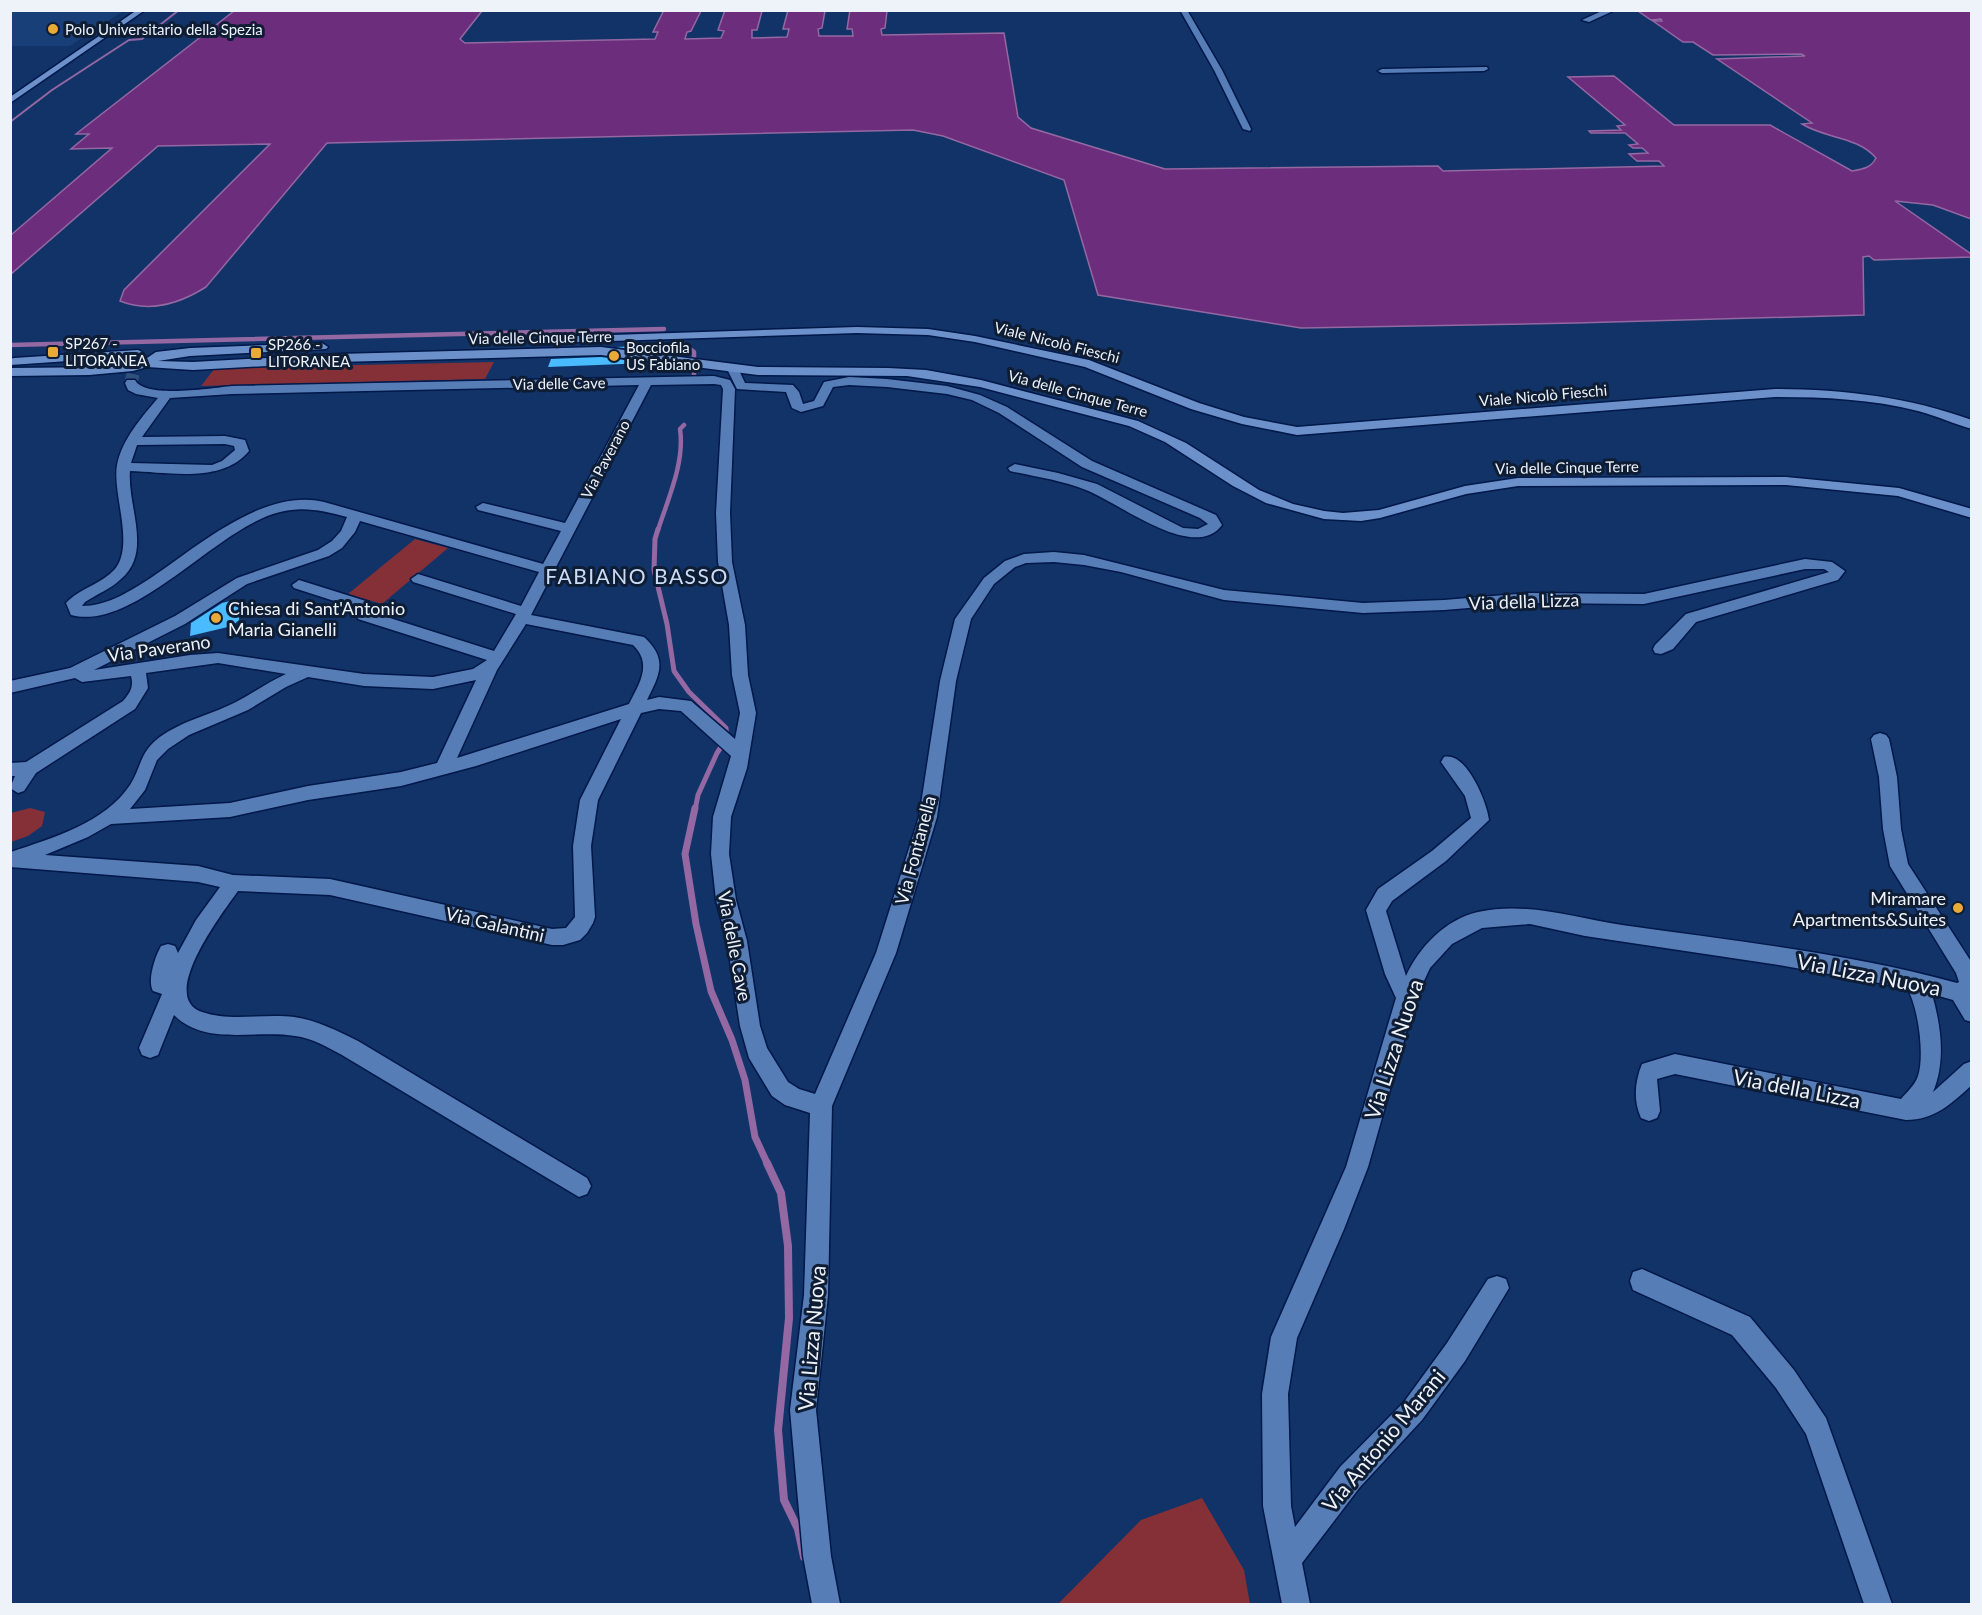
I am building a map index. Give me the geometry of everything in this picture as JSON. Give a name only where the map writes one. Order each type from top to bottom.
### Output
[{"type":"main road","points":[[10,101],[142,10]]},
{"type":"main road","name":"Viale Nicolò Fieschi","points":[[153,360],[212,351],[891,330],[928,332],[975,339],[1089,364],[1204,408],[1242,420],[1297,430],[1775,393],[1832,394],[1891,401],[1927,409],[1971,425]]},
{"type":"main road","name":"Via delle Cinque Terre","points":[[153,360],[193,366],[601,351],[635,353],[733,369],[909,372],[957,378],[1143,427],[1198,454],[1238,483],[1264,497],[1304,512],[1323,516],[1365,517],[1465,490],[1518,482],[1786,481],[1899,492],[1971,514]]},
{"type":"main road","points":[[10,363],[152,353],[153,360],[132,373],[10,372]]},
{"type":"main road","points":[[132,373],[123,366],[124,361],[138,354]]},
{"type":"street","points":[[1183,10],[1218,70],[1247,129]]},
{"type":"street","points":[[1587,20],[1610,11]]},
{"type":"street","points":[[1382,70],[1484,69]]},
{"type":"street","points":[[733,369],[741,386],[789,388],[793,392],[796,405],[801,408],[819,403],[828,385],[835,382],[913,386],[943,390],[985,401],[1002,410],[1044,440],[1087,464],[1205,515],[1211,518],[1215,525],[1202,533],[1186,533],[1113,496],[1057,476],[1015,468]]},
{"type":"street","name":"Via delle Cave","points":[[132,373],[132,387],[142,392],[167,393],[647,381],[714,380],[726,383],[729,389],[723,513],[725,562],[737,625],[740,675],[748,713],[736,751],[738,768],[722,817],[720,854],[726,900],[737,941],[750,1026],[757,1051],[780,1089],[793,1098],[821,1106]]},
{"type":"street","name":"Via Paverano","points":[[81,670],[82,676],[87,676],[190,660],[218,658],[364,680],[433,683],[477,674],[494,663],[524,615],[647,381]]},
{"type":"street","points":[[167,393],[134,441],[123,467],[129,542],[127,560],[122,570],[110,580],[83,594],[74,603],[76,611],[85,614],[124,600],[150,585],[239,524],[281,507],[301,504],[320,505],[547,570]]},
{"type":"street","points":[[123,467],[214,469],[227,464],[242,450],[240,443],[225,440],[134,441]]},
{"type":"street","points":[[483,507],[568,528]]},
{"type":"street","points":[[10,687],[81,670],[105,656],[165,629],[242,581],[306,561],[325,552],[348,536],[355,516]]},
{"type":"street","name":"Via della Lizza","points":[[1010,564],[1032,557],[1084,560],[1224,595],[1364,608],[1444,605],[1528,598],[1644,599],[1805,564],[1827,565],[1838,570],[1833,577],[1691,618],[1667,645],[1660,649]]},
{"type":"street","name":"Via Fontanella","points":[[821,1106],[886,953],[928,817],[948,681],[963,620],[989,581],[1010,564]]},
{"type":"street","points":[[418,579],[524,615]]},
{"type":"street","points":[[299,585],[364,605],[363,615],[494,663],[443,769]]},
{"type":"street","name":"Via Galantini","points":[[10,860],[198,874],[233,883],[330,887],[552,937],[570,936],[583,924],[585,917],[582,846],[589,800],[650,678],[653,660],[649,650],[638,641],[524,615]]},
{"type":"street","points":[[262,664],[269,676],[266,689]]},
{"type":"street","points":[[14,778],[129,705],[141,690],[142,680],[136,669]]},
{"type":"street","points":[[10,860],[76,835],[107,817],[124,804],[138,788],[143,769],[153,753],[173,737],[242,706],[266,689],[309,671]]},
{"type":"street","points":[[107,817],[230,810],[308,793],[401,780],[443,769],[635,708],[659,703],[685,705],[736,751]]},
{"type":"street","points":[[1880,739],[1888,777],[1892,829],[1899,866],[1965,970],[1970,985],[1960,993],[1971,1013]]},
{"type":"street","points":[[1406,998],[1395,974],[1376,910],[1385,894],[1439,856],[1480,820],[1480,808],[1471,789],[1450,762]]},
{"type":"street","points":[[150,1048],[176,986],[186,953],[233,883]]},
{"type":"street","name":"Via Lizza Nuova","points":[[1296,1605],[1277,1506],[1275,1394],[1284,1337],[1336,1221],[1357,1167],[1406,998],[1422,962],[1445,938],[1479,920],[1530,916],[1586,928],[1779,956],[1913,980],[1960,993]]},
{"type":"street","points":[[168,952],[160,985],[176,986]]},
{"type":"street","points":[[1906,1110],[1924,1088],[1930,1065],[1931,1047],[1923,996],[1913,980]]},
{"type":"street","points":[[176,986],[182,1010],[198,1022],[223,1026],[260,1023],[296,1026],[343,1044],[579,1186]]},
{"type":"street","name":"Via della Lizza","points":[[1649,1111],[1646,1080],[1650,1071],[1675,1064],[1906,1110],[1922,1110],[1941,1099],[1971,1071]]},
{"type":"street","name":"Via Lizza Nuova","points":[[821,1106],[816,1295],[803,1410],[817,1556],[826,1605]]},
{"type":"street","points":[[1642,1281],[1741,1326],[1785,1379],[1816,1427],[1878,1605]]},
{"type":"street","name":"Via Antonio Marani","points":[[1287,1560],[1350,1477],[1413,1411],[1456,1352],[1497,1288]]},
{"type":"shaded area","points":[[664,10],[701,11],[685,39],[721,38],[724,31],[718,30],[725,10],[762,11],[757,30],[752,30],[752,38],[787,37],[789,29],[783,29],[788,10],[825,11],[822,28],[818,29],[819,36],[853,36],[852,29],[847,29],[850,10],[887,11],[885,28],[881,29],[882,35],[1004,33],[1018,117],[1031,128],[1165,169],[1438,166],[1443,171],[1664,166],[1659,161],[1637,161],[1629,154],[1648,153],[1642,148],[1633,148],[1629,145],[1638,144],[1625,133],[1591,133],[1589,131],[1621,130],[1617,126],[1625,125],[1568,77],[1614,76],[1674,125],[1770,125],[1852,171],[1863,169],[1872,164],[1876,158],[1868,151],[1851,142],[1821,133],[1802,124],[1812,123],[1717,59],[1805,56],[1801,54],[1713,55],[1693,42],[1683,42],[1653,21],[1662,21],[1661,19],[1651,20],[1638,11],[1971,11],[1971,219],[1933,205],[1895,201],[1971,254],[1971,257],[1874,260],[1869,256],[1863,257],[1864,315],[1301,328],[1098,295],[1064,180],[943,136],[913,130],[327,143],[206,287],[185,298],[164,305],[131,305],[120,301],[124,290],[270,144],[158,146],[11,274],[11,235],[112,148],[71,149],[89,134],[76,134],[234,11],[482,11],[460,39],[465,43],[655,39],[658,32],[653,32]]},
{"type":"shaded area","name":"Polo Universitario della Spezia","points":[[10,11],[123,11],[70,46],[11,46]]},
{"type":"shaded area","points":[[494,362],[485,379],[201,386],[215,368]]},
{"type":"shaded area","points":[[415,539],[448,548],[382,604],[348,594]]},
{"type":"shaded area","points":[[30,808],[45,812],[42,826],[28,836],[11,842],[11,813]]},
{"type":"shaded area","points":[[1202,1498],[1244,1570],[1250,1604],[1058,1604],[1141,1520]]},
{"type":"building","points":[[665,345],[663,353],[616,347]]},
{"type":"building","points":[[601,357],[647,363],[548,367],[551,359]]},
{"type":"building","name":"Chiesa di Sant'Antonio Maria Gianelli","points":[[230,601],[240,604],[239,620],[232,626],[190,636],[191,623],[222,603]]},
{"type":"waterway","points":[[10,122],[52,90],[129,40],[142,39],[179,10]]},
{"type":"waterway","points":[[10,345],[664,329]]},
{"type":"waterway","points":[[681,342],[694,352],[694,375]]},
{"type":"waterway","points":[[658,530],[678,467],[680,429],[684,425]]},
{"type":"waterway","points":[[658,529],[655,539],[654,570],[667,624],[674,671],[689,692],[726,728],[727,738],[717,753],[698,795],[695,810]]},
{"type":"waterway","points":[[695,808],[685,854],[696,924],[711,991],[732,1040],[745,1080],[755,1137],[768,1165]]},
{"type":"waterway","points":[[767,1163],[781,1193],[788,1246],[789,1318],[778,1430],[784,1500],[798,1529],[804,1557]]},
{"type":"tunnel","points":[[131,383],[133,374]]},
{"type":"place","name":"Polo Universitario della Spezia","points":[[53,29]]},
{"type":"place","name":"SP267 - LITORANEA","points":[[53,352]]},
{"type":"place","name":"SP266 - LITORANEA","points":[[256,353]]},
{"type":"place","name":"Bocciofila US Fabiano","points":[[614,356]]},
{"type":"place","name":"Chiesa di Sant'Antonio Maria Gianelli","points":[[216,618]]},
{"type":"place","name":"Miramare Apartments&Suites","points":[[1958,908]]},
{"type":"district","name":"FABIANO BASSO","points":[[637,575]]}]
